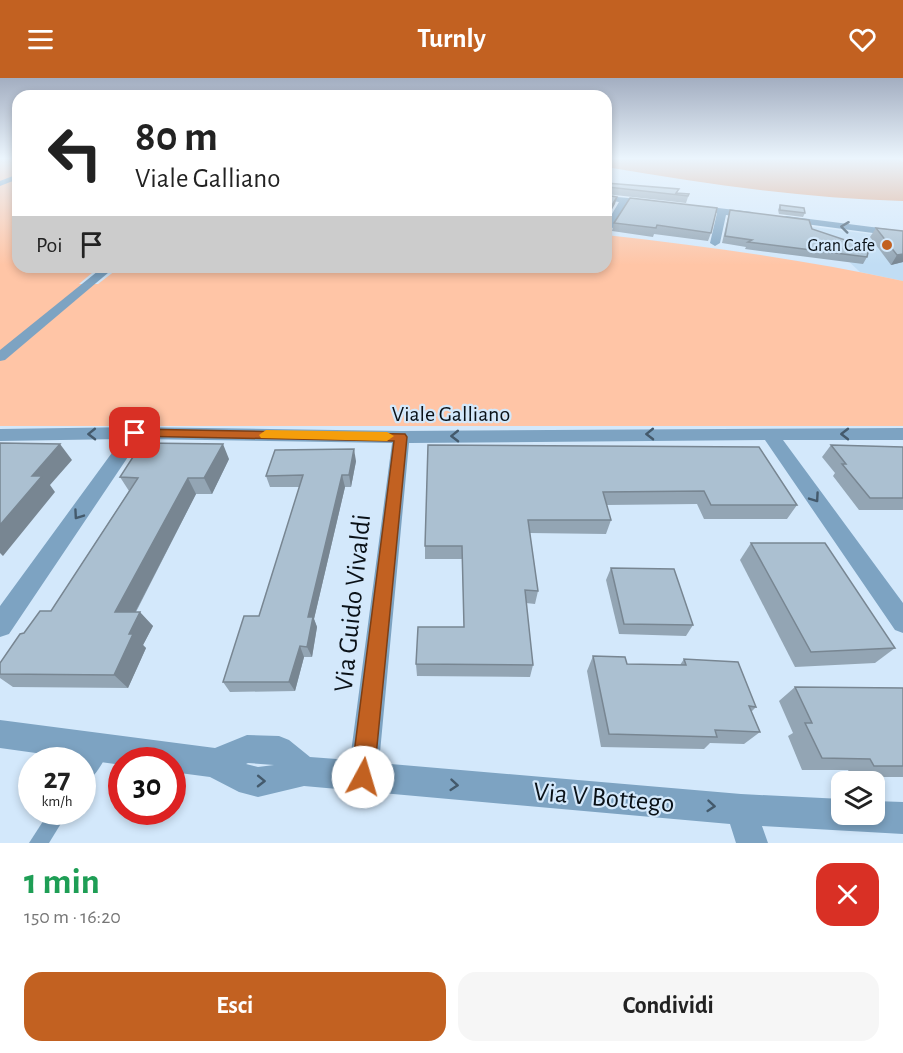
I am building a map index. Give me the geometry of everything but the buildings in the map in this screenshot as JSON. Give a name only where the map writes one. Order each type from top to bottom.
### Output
[{"type":"street","points":[[612,199],[663,205]]},
{"type":"street","points":[[612,221],[624,200]]},
{"type":"street","points":[[682,207],[757,216]]},
{"type":"street","points":[[715,243],[722,212]]},
{"type":"street","points":[[780,219],[903,234]]},
{"type":"street","points":[[0,357],[103,273]]},
{"type":"street","points":[[0,626],[135,433]]},
{"type":"street","name":"Viale Galliano","points":[[0,435],[135,433],[401,437],[769,433],[903,434]]},
{"type":"street","points":[[769,433],[903,622]]},
{"type":"street","name":"Via Guido Vivaldi","points":[[363,777],[401,437]]},
{"type":"street","name":"Via V Bottego","points":[[0,734],[215,763],[239,779],[265,783],[304,771],[741,808],[903,819]]},
{"type":"street","points":[[741,808],[752,843]]},
{"type":"lane","points":[[96,756],[102,747]]},
{"type":"lane","points":[[38,843],[50,825]]},
{"type":"shaded area","points":[[0,194],[12,194],[12,273],[92,273],[79,284],[98,284],[112,273],[612,273],[612,236],[755,254],[903,281],[903,426],[0,426]]},
{"type":"shaded area","points":[[797,194],[903,194],[903,201],[866,199]]},
{"type":"shaded area","points":[[790,224],[903,238],[903,281],[860,272],[842,255]]},
{"type":"slow traffic","points":[[266,435],[387,436]]},
{"type":"place","name":"Gran Cafe","points":[[887,245]]},
{"type":"route","points":[[135,433],[401,437],[363,777]]}]
